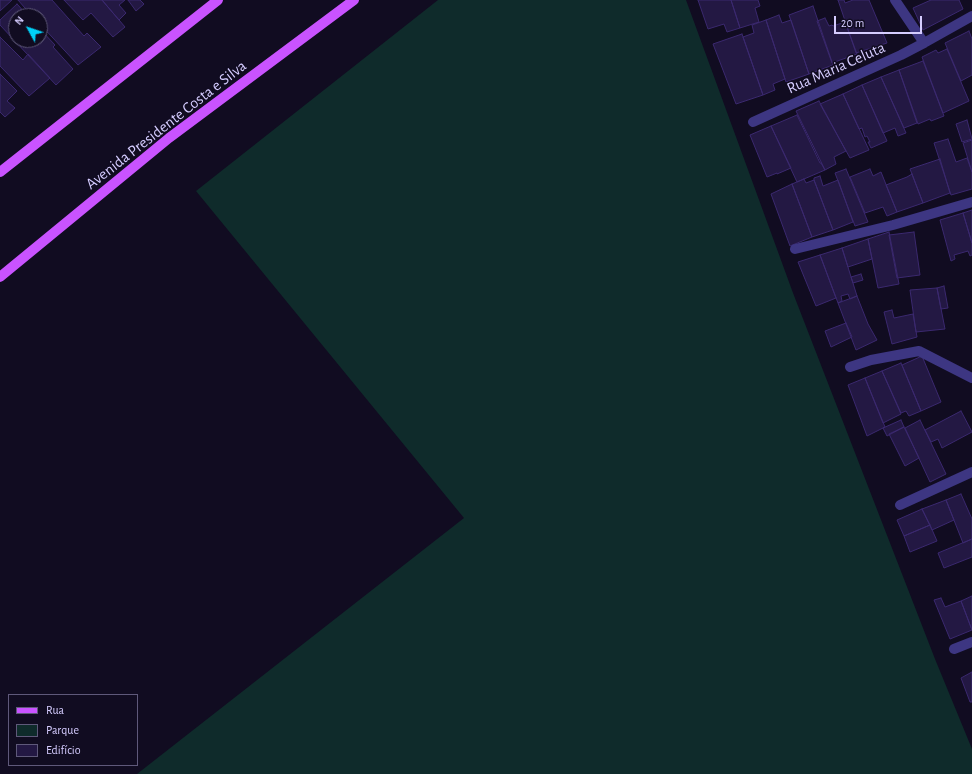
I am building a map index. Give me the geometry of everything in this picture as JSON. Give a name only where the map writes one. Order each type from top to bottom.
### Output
[{"type":"main road","points":[[0,172],[218,0]]},
{"type":"main road","name":"Avenida Presidente Costa e Silva","points":[[0,277],[169,138],[354,0]]},
{"type":"street","points":[[895,0],[924,43]]},
{"type":"street","name":"Rua Maria Celuta","points":[[753,122],[901,55],[972,16]]},
{"type":"street","points":[[795,249],[893,225],[972,202]]},
{"type":"street","points":[[850,367],[871,360],[919,351],[972,378]]},
{"type":"street","points":[[900,505],[972,472]]},
{"type":"street","points":[[954,649],[972,642]]},
{"type":"green space","points":[[438,0],[686,0],[793,293],[935,659],[972,749],[972,774],[137,774],[464,518],[196,191]]},
{"type":"building","points":[[0,0],[12,0],[0,11]]},
{"type":"building","points":[[18,0],[52,0],[84,36],[87,33],[101,47],[78,65],[48,33],[48,8],[25,8]]},
{"type":"building","points":[[64,0],[102,0],[125,27],[113,37],[91,13],[83,20]]},
{"type":"building","points":[[102,0],[125,0],[119,5],[126,13],[119,20]]},
{"type":"building","points":[[128,0],[140,0],[144,4],[136,11]]},
{"type":"building","points":[[698,0],[731,0],[740,28],[727,32],[724,24],[708,29]]},
{"type":"building","points":[[731,0],[758,0],[760,6],[755,8],[759,22],[740,28]]},
{"type":"building","points":[[838,0],[844,0],[845,3],[853,0],[869,0],[887,43],[856,53]]},
{"type":"building","points":[[931,0],[959,0],[963,9],[923,30],[913,8]]},
{"type":"building","points":[[17,4],[21,8],[13,8]]},
{"type":"building","points":[[813,6],[833,65],[809,74],[789,15]]},
{"type":"building","points":[[8,12],[8,34],[0,25],[0,20]]},
{"type":"building","points":[[779,15],[782,23],[791,20],[809,74],[786,82],[766,20]]},
{"type":"building","points":[[825,18],[829,26],[845,22],[857,54],[832,63],[817,21]]},
{"type":"building","points":[[766,20],[785,79],[773,84],[775,90],[763,95],[743,37],[754,33],[752,25]]},
{"type":"building","points":[[969,31],[972,39],[972,75],[961,81],[945,43]]},
{"type":"building","points":[[742,34],[763,95],[736,104],[713,44]]},
{"type":"building","points":[[0,37],[8,45],[8,48],[11,48],[23,60],[28,54],[50,78],[29,96],[0,66]]},
{"type":"building","points":[[48,38],[55,45],[53,47],[73,69],[56,85],[21,48],[48,48]]},
{"type":"building","points":[[947,49],[969,101],[943,113],[922,57],[936,50],[938,53]]},
{"type":"building","points":[[923,61],[944,116],[931,121],[930,119],[918,124],[899,70]]},
{"type":"building","points":[[899,70],[917,123],[904,128],[881,77]]},
{"type":"building","points":[[0,74],[17,91],[7,101],[15,108],[5,117],[0,112]]},
{"type":"building","points":[[881,77],[906,133],[898,136],[895,128],[883,133],[862,85]]},
{"type":"building","points":[[862,85],[887,141],[871,148],[867,136],[865,137],[862,128],[859,129],[843,94]]},
{"type":"building","points":[[843,94],[869,150],[850,158],[820,104]]},
{"type":"building","points":[[819,101],[846,151],[834,157],[836,164],[825,170],[796,111]]},
{"type":"building","points":[[797,115],[820,163],[825,170],[797,182],[771,126]]},
{"type":"building","points":[[967,120],[972,139],[962,142],[956,124]]},
{"type":"building","points":[[771,126],[791,168],[767,177],[750,135]]},
{"type":"building","points":[[948,139],[956,162],[967,158],[972,172],[972,189],[951,195],[934,143]]},
{"type":"building","points":[[972,140],[972,172],[963,143]]},
{"type":"building","points":[[940,159],[950,193],[923,203],[910,169]]},
{"type":"building","points":[[846,169],[868,222],[855,226],[835,173]]},
{"type":"building","points":[[870,169],[873,176],[881,172],[897,212],[887,216],[883,207],[865,213],[850,177]]},
{"type":"building","points":[[912,174],[923,203],[897,212],[886,185]]},
{"type":"building","points":[[820,176],[823,186],[838,180],[853,222],[833,230],[814,180],[814,178]]},
{"type":"building","points":[[804,179],[806,183],[814,180],[833,230],[812,237],[792,184]]},
{"type":"building","points":[[792,184],[812,237],[790,246],[771,194]]},
{"type":"building","points":[[972,210],[972,243],[963,213]]},
{"type":"building","points":[[963,213],[972,243],[972,255],[970,256],[968,251],[954,255],[955,259],[951,261],[940,220]]},
{"type":"building","points":[[889,232],[899,284],[878,288],[868,239]]},
{"type":"building","points":[[914,232],[920,275],[897,278],[889,235]]},
{"type":"building","points":[[868,239],[872,259],[848,267],[842,248]]},
{"type":"building","points":[[842,248],[857,296],[850,299],[848,294],[841,296],[842,301],[838,303],[820,255]]},
{"type":"building","points":[[820,255],[836,298],[816,306],[798,262]]},
{"type":"building","points":[[861,274],[863,280],[853,283],[851,277]]},
{"type":"building","points":[[944,286],[948,308],[941,309],[937,288]]},
{"type":"building","points":[[937,288],[945,329],[916,332],[910,290]]},
{"type":"building","points":[[857,296],[868,324],[877,340],[856,350],[838,303]]},
{"type":"building","points":[[892,310],[894,318],[913,314],[917,337],[892,344],[884,312]]},
{"type":"building","points":[[846,323],[852,337],[831,347],[825,331]]},
{"type":"building","points":[[922,356],[941,402],[921,411],[902,365]]},
{"type":"building","points":[[901,363],[921,411],[909,416],[906,411],[901,413],[882,371]]},
{"type":"building","points":[[882,371],[901,414],[883,423],[865,378]]},
{"type":"building","points":[[865,378],[885,427],[867,436],[848,385]]},
{"type":"building","points":[[961,411],[972,432],[942,448],[938,439],[931,442],[925,430]]},
{"type":"building","points":[[901,420],[904,427],[887,436],[883,428]]},
{"type":"building","points":[[920,420],[946,474],[930,482],[905,428]]},
{"type":"building","points":[[904,427],[919,458],[905,466],[889,434]]},
{"type":"building","points":[[961,494],[972,519],[972,539],[963,543],[946,500]]},
{"type":"building","points":[[946,500],[954,520],[932,530],[922,509]]},
{"type":"building","points":[[922,509],[930,525],[904,536],[897,520]]},
{"type":"building","points":[[930,525],[937,541],[910,552],[904,536]]},
{"type":"building","points":[[972,539],[972,557],[944,568],[938,553]]},
{"type":"building","points":[[972,596],[972,630],[961,601]]},
{"type":"building","points":[[941,598],[945,607],[961,601],[972,630],[950,639],[934,600]]},
{"type":"building","points":[[972,672],[972,702],[970,702],[961,678]]}]
